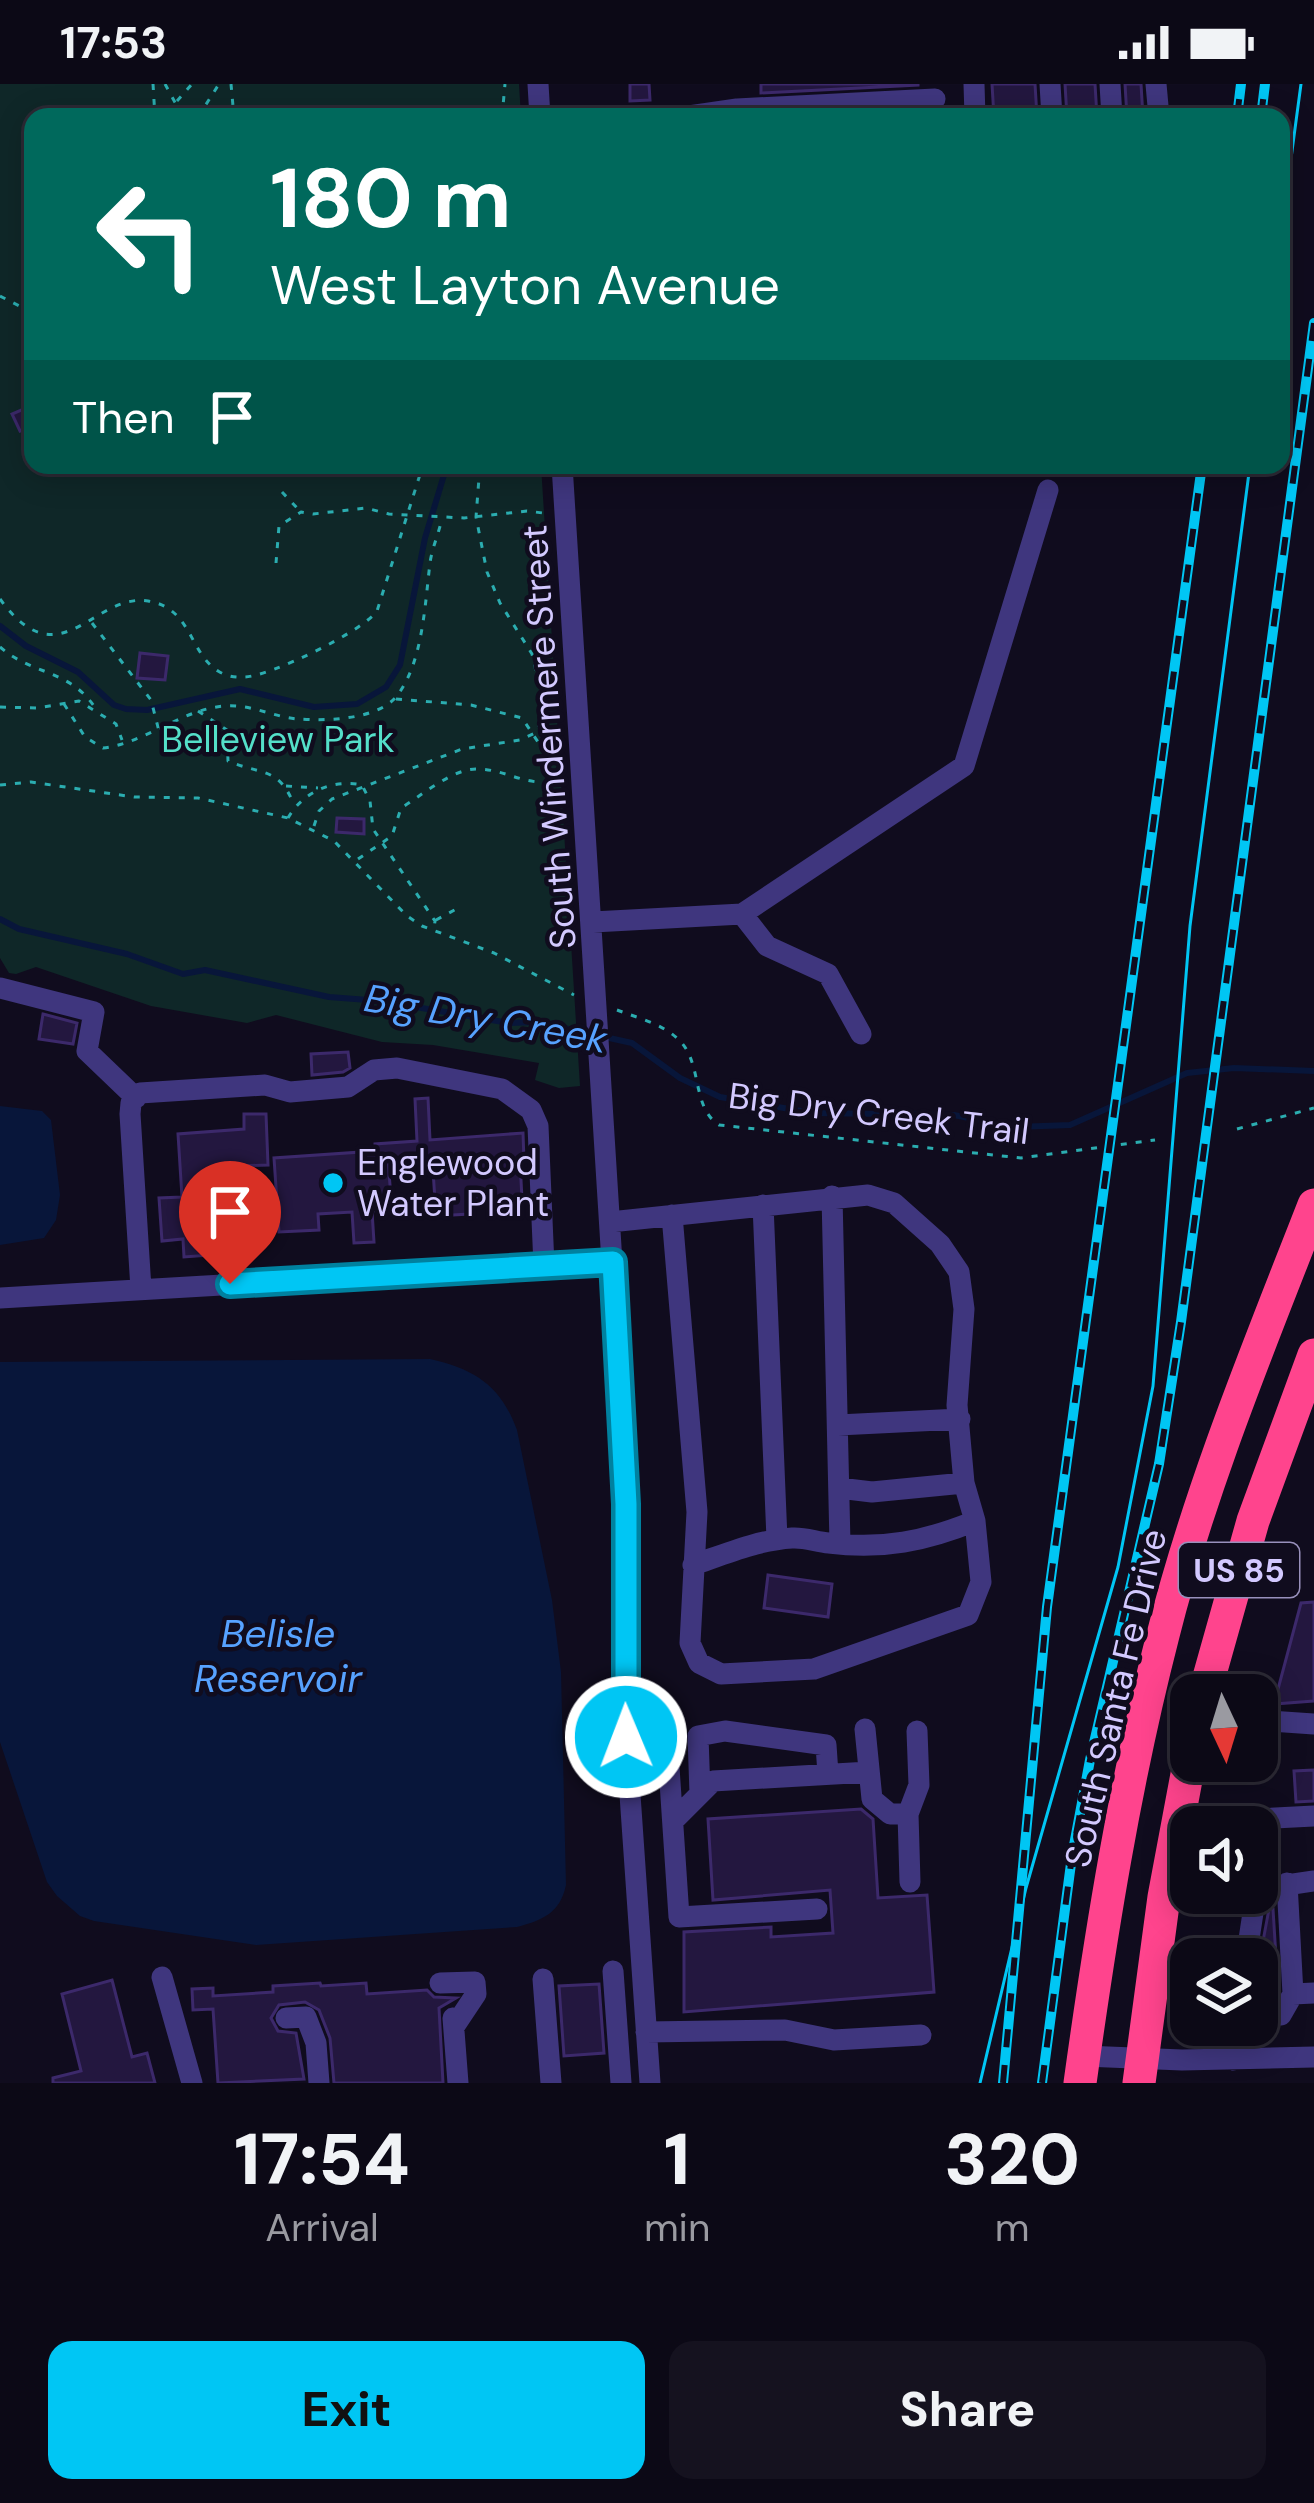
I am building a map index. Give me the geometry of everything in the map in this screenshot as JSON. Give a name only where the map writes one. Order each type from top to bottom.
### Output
[{"type":"highway","name":"South Santa Fe Drive","points":[[1082,2069],[1126,1796],[1163,1635],[1229,1426],[1314,1205]]},
{"type":"highway","name":"US 85","points":[[1210,1674],[1280,1446],[1314,1355]]},
{"type":"highway","points":[[1280,1446],[1314,1390]]},
{"type":"highway","points":[[1140,2071],[1170,1870]]},
{"type":"street","points":[[764,108],[815,94],[875,93],[935,100]]},
{"type":"street","name":"South Windermere Street","points":[[563,474],[613,1262],[626,1504],[626,1737],[650,2083]]},
{"type":"street","points":[[593,922],[742,914],[964,766],[1048,490]]},
{"type":"street","points":[[742,914],[767,946],[828,974],[861,1034]]},
{"type":"street","points":[[0,988],[94,1012],[87,1051],[136,1098]]},
{"type":"street","points":[[141,1289],[130,1114],[140,1093],[265,1085],[290,1092],[348,1087],[374,1070],[397,1068],[502,1089],[532,1110],[538,1126],[544,1266]]},
{"type":"street","points":[[610,1222],[832,1196],[868,1195],[894,1203],[940,1244],[958,1272],[964,1310],[957,1405],[981,1582],[968,1615],[814,1669],[722,1674],[699,1664],[690,1643],[697,1512],[672,1215]]},
{"type":"street","points":[[832,1196],[840,1544]]},
{"type":"street","points":[[763,1204],[777,1539]]},
{"type":"street","points":[[0,1298],[613,1262]]},
{"type":"street","points":[[838,1425],[960,1419]]},
{"type":"street","points":[[839,1488],[872,1492],[964,1483]]},
{"type":"street","points":[[693,1565],[777,1539],[891,1546],[930,1539],[975,1521]]},
{"type":"street","points":[[1278,1721],[1314,1724]]},
{"type":"street","points":[[865,1729],[872,1799],[890,1814],[908,1814]]},
{"type":"street","points":[[910,1882],[908,1814],[919,1785],[917,1730]]},
{"type":"street","points":[[700,1794],[698,1736],[725,1731],[826,1745],[828,1774]]},
{"type":"street","points":[[667,1737],[679,1917]]},
{"type":"street","points":[[673,1821],[713,1781],[869,1772]]},
{"type":"street","points":[[1278,1818],[1314,1816]]},
{"type":"street","points":[[1278,1886],[1314,1881]]},
{"type":"street","points":[[1278,2014],[1304,1993],[1287,1883]]},
{"type":"street","points":[[639,1921],[817,1909]]},
{"type":"street","points":[[613,1971],[621,2083]]},
{"type":"street","points":[[162,1977],[192,2083]]},
{"type":"street","points":[[543,1979],[551,2083]]},
{"type":"street","points":[[440,1983],[475,1982],[476,1994],[453,2019],[458,2083]]},
{"type":"street","points":[[286,2018],[306,2017],[316,2043],[319,2083]]},
{"type":"street","points":[[646,2032],[785,2030],[833,2040],[921,2035]]},
{"type":"street","points":[[1233,2060],[1235,2046]]},
{"type":"street","points":[[1082,2069],[1140,2071],[1314,2057]]},
{"type":"path","points":[[165,84],[178,108]]},
{"type":"path","points":[[176,103],[193,84]]},
{"type":"path","points":[[0,598],[25,622],[51,634],[76,631],[131,600],[158,603],[185,622],[216,670],[238,678],[260,674],[342,638],[370,620],[377,611],[420,474]]},
{"type":"path","points":[[314,827],[320,811],[332,800],[362,785],[462,749],[520,740],[535,733],[546,713],[532,654],[487,572],[476,518],[479,474]]},
{"type":"path","points":[[282,491],[301,512],[313,514],[366,508],[442,518],[544,513]]},
{"type":"path","points":[[275,562],[279,526],[301,512]]},
{"type":"path","points":[[394,699],[417,644],[442,518]]},
{"type":"path","points":[[91,622],[151,700],[158,730]]},
{"type":"path","points":[[0,647],[27,664],[74,682],[95,708]]},
{"type":"path","points":[[64,704],[90,743],[103,748],[197,711],[231,706],[298,719],[351,717],[394,699],[497,710],[523,718],[535,733],[548,757],[552,783]]},
{"type":"path","points":[[0,707],[80,700],[116,724],[123,742]]},
{"type":"path","points":[[197,711],[226,730],[228,761],[268,772],[295,806]]},
{"type":"path","points":[[356,860],[392,836],[401,808],[462,772],[481,769],[527,784],[562,782]]},
{"type":"path","points":[[0,785],[31,782],[134,797],[197,798],[314,827],[356,860],[407,916],[588,1000]]},
{"type":"path","points":[[288,818],[295,806],[320,789],[347,782],[362,785]]},
{"type":"path","points":[[362,785],[370,801],[373,829],[434,921],[434,931]]},
{"type":"path","points":[[284,787],[320,789]]},
{"type":"path","points":[[434,921],[460,907]]},
{"type":"path","name":"Big Dry Creek Trail","points":[[608,1007],[666,1029],[688,1050],[704,1109],[712,1121],[734,1128],[1021,1158],[1155,1140]]},
{"type":"path","points":[[1237,1130],[1314,1108]]},
{"type":"green space","name":"Belleview Park","points":[[0,84],[519,84],[520,108],[24,108],[24,474],[542,474],[580,1086],[559,1088],[535,1080],[539,1063],[433,1045],[382,1042],[276,1015],[247,1023],[151,1006],[36,967],[9,973],[0,958]]},
{"type":"water","points":[[0,1106],[42,1111],[51,1120],[60,1195],[56,1220],[44,1238],[0,1245]]},
{"type":"water","name":"Belisle Reservoir","points":[[430,1359],[484,1382],[503,1402],[517,1430],[552,1600],[561,1672],[566,1885],[555,1909],[517,1927],[256,1945],[80,1916],[47,1882],[0,1742],[0,1362]]},
{"type":"building","points":[[630,84],[649,84],[650,100],[630,101]]},
{"type":"building","points":[[761,84],[918,84],[918,85],[761,93]]},
{"type":"building","points":[[992,84],[1035,84],[1036,108],[993,108]]},
{"type":"building","points":[[1065,84],[1095,84],[1096,108],[1066,108]]},
{"type":"building","points":[[1125,84],[1141,84],[1142,108],[1126,108]]},
{"type":"building","points":[[24,409],[24,429],[20,431],[12,414]]},
{"type":"building","points":[[140,653],[168,656],[165,680],[137,678]]},
{"type":"building","points":[[337,818],[364,819],[364,834],[336,832]]},
{"type":"building","points":[[43,1014],[77,1023],[73,1044],[39,1039]]},
{"type":"building","points":[[348,1052],[350,1068],[312,1075],[311,1054]]},
{"type":"building","name":"Englewood Water Plant","points":[[428,1098],[430,1140],[523,1133],[522,1199],[468,1203],[469,1214],[436,1216],[433,1170],[423,1170],[422,1159],[388,1161],[392,1209],[372,1211],[374,1242],[354,1243],[352,1212],[318,1214],[319,1230],[279,1232],[274,1158],[375,1151],[375,1144],[417,1141],[415,1099]]},
{"type":"building","points":[[244,1114],[266,1114],[268,1165],[232,1166],[237,1253],[184,1257],[183,1239],[162,1241],[159,1198],[182,1197],[178,1134],[244,1129]]},
{"type":"building","points":[[768,1575],[832,1584],[828,1617],[764,1608]]},
{"type":"building","points":[[1314,1602],[1314,1701],[1278,1704],[1278,1689],[1301,1603]]},
{"type":"building","points":[[1314,1770],[1314,1801],[1296,1802],[1294,1771]]},
{"type":"building","points":[[861,1809],[873,1819],[878,1898],[927,1895],[934,1992],[684,2012],[684,1932],[771,1927],[771,1937],[833,1933],[830,1890],[713,1900],[708,1819]]},
{"type":"building","points":[[1268,1914],[1273,1914],[1275,1938],[1264,1938]]},
{"type":"building","points":[[112,1980],[132,2057],[147,2053],[155,2083],[53,2083],[53,2078],[81,2071],[62,1994]]},
{"type":"building","points":[[320,1983],[366,1983],[367,1994],[427,1990],[434,1997],[456,1998],[439,2008],[443,2083],[334,2083],[330,2038],[319,2010],[305,2002],[279,2005],[271,2018],[278,2031],[296,2033],[304,2079],[218,2083],[213,2009],[193,2010],[192,1989],[213,1988],[213,1996]]},
{"type":"building","points":[[599,1984],[604,2053],[564,2056],[559,1986]]},
{"type":"waterway","points":[[0,626],[26,646],[78,672],[114,705],[126,709],[147,710],[240,689],[314,707],[357,704],[386,687],[400,665],[425,538],[444,474]]},
{"type":"waterway","name":"Big Dry Creek","points":[[0,919],[19,929],[127,954],[183,974],[205,970],[329,997],[509,1023],[537,1022],[632,1043],[680,1078],[720,1097],[813,1113],[954,1115],[1013,1127],[1070,1125],[1187,1073],[1234,1068],[1314,1071]]},
{"type":"tram line","points":[[1290,166],[1301,84]]},
{"type":"tram line","points":[[980,2083],[1026,1888],[1118,1567],[1153,1386],[1190,926],[1249,474]]},
{"type":"railway","points":[[1238,108],[1241,84]]},
{"type":"railway","points":[[1262,108],[1265,84]]},
{"type":"railway","points":[[1042,2083],[1072,1856],[1159,1464],[1181,1322],[1314,323]]},
{"type":"railway","points":[[1003,2083],[1047,1607],[1201,474]]},
{"type":"place","name":"Englewood Water Plant","points":[[333,1183]]},
{"type":"route","points":[[230,1284],[613,1262],[626,1504],[626,1737]]}]
